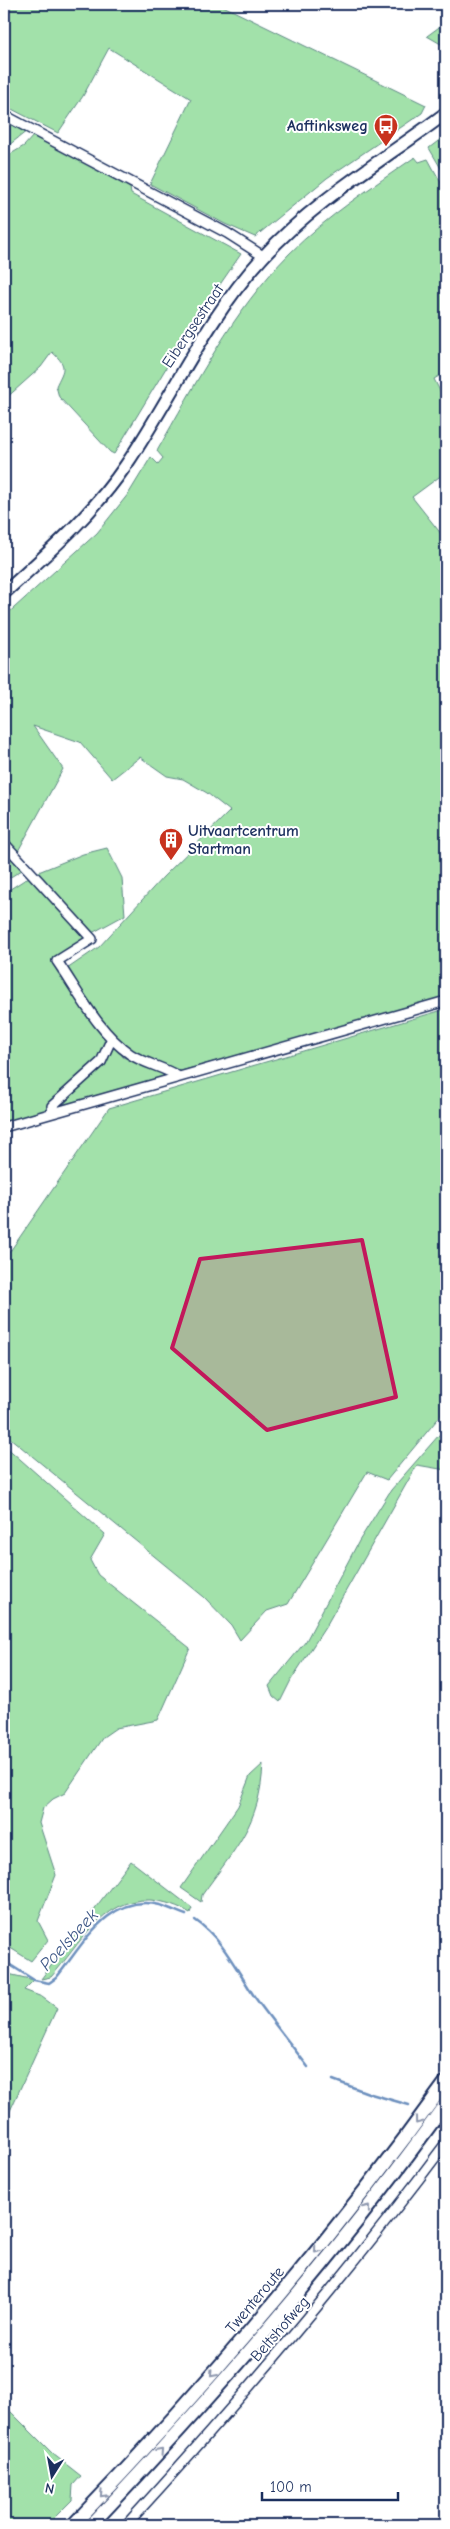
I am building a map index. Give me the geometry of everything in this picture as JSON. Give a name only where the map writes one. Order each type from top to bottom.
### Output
[{"type":"highway","name":"Twenteroute","points":[[73,2525],[171,2421],[274,2303],[371,2182],[446,2082]]},
{"type":"highway","name":"Twenteroute","points":[[91,2525],[180,2429],[280,2314],[352,2227],[446,2103]]},
{"type":"main road","name":"Eibergsestraat","points":[[4,593],[70,533],[96,504],[126,465],[181,372],[223,308],[263,256],[340,190],[446,113]]},
{"type":"street","points":[[4,115],[227,233],[263,256]]},
{"type":"street","points":[[4,843],[92,939],[56,961],[111,1040],[133,1056],[170,1072],[179,1078]]},
{"type":"street","points":[[4,1127],[446,1001]]},
{"type":"street","points":[[53,1113],[52,1106],[101,1062],[111,1040]]},
{"type":"street","name":"Beltshofweg","points":[[126,2525],[191,2454],[332,2290],[446,2143]]},
{"type":"highlighted area","points":[[362,1240],[396,1397],[267,1430],[172,1348],[200,1259]]},
{"type":"green space","points":[[4,4],[219,4],[426,105],[422,113],[327,178],[255,237],[225,224],[150,184],[191,99],[109,48],[83,96],[58,133],[4,105]]},
{"type":"green space","points":[[446,22],[446,47],[427,36]]},
{"type":"green space","points":[[4,119],[27,131],[4,149]]},
{"type":"green space","points":[[34,135],[130,188],[131,194],[241,254],[192,325],[114,454],[59,397],[56,386],[63,365],[52,352],[41,367],[4,400],[4,158],[24,146]]},
{"type":"green space","points":[[446,135],[446,177],[429,148]]},
{"type":"green space","points":[[415,157],[419,162],[428,159],[446,192],[446,372],[434,379],[446,403],[446,472],[412,497],[446,540],[446,997],[181,1071],[134,1052],[117,1040],[67,969],[99,947],[163,877],[230,811],[207,793],[183,779],[167,776],[140,757],[112,779],[80,742],[33,726],[63,769],[17,853],[4,838],[4,617],[97,533],[129,493],[151,457],[158,464],[163,458],[157,451],[201,374],[233,323],[269,276],[289,254],[319,227],[350,202]]},
{"type":"green space","points":[[107,848],[122,878],[125,915],[92,933],[36,873],[83,854]]},
{"type":"green space","points":[[4,850],[22,870],[4,881]]},
{"type":"green space","points":[[29,877],[86,939],[53,961],[106,1037],[104,1049],[98,1058],[51,1109],[4,1123],[4,893]]},
{"type":"green space","points":[[446,1009],[446,1409],[387,1480],[367,1472],[288,1604],[267,1611],[240,1640],[231,1625],[204,1597],[4,1433],[4,1260],[109,1108]]},
{"type":"green space","points":[[115,1044],[123,1057],[168,1075],[63,1105],[105,1063]]},
{"type":"green space","points":[[446,1427],[446,1470],[417,1465],[326,1626],[291,1680],[280,1702],[273,1696],[269,1686],[306,1641],[359,1541],[391,1490]]},
{"type":"green space","points":[[4,1445],[105,1534],[90,1560],[98,1575],[190,1648],[158,1720],[116,1728],[103,1737],[65,1793],[53,1799],[43,1808],[39,1823],[56,1875],[38,1921],[48,1940],[31,1961],[4,1944]]},
{"type":"green space","points":[[263,1764],[261,1785],[251,1820],[235,1849],[202,1895],[201,1902],[181,1888],[238,1806],[250,1776]]},
{"type":"green space","points":[[131,1861],[192,1908],[190,1913],[171,1904],[150,1900],[133,1901],[118,1907],[93,1926],[51,1977],[41,1979]]},
{"type":"green space","points":[[4,1973],[34,1980],[24,1990],[42,1997],[57,2008],[4,2124]]},
{"type":"green space","points":[[4,2405],[53,2454],[81,2476],[73,2485],[72,2500],[47,2525],[4,2525]]},
{"type":"waterway","name":"Poelsbeek","points":[[4,1961],[34,1980],[49,1983],[56,1978],[99,1924],[126,1906],[142,1903],[160,1905],[186,1915]]},
{"type":"waterway","name":"Poelsbeek","points":[[195,1920],[205,1927],[221,1945],[254,1996],[308,2067]]},
{"type":"waterway","name":"Poelsbeek","points":[[333,2080],[409,2105]]},
{"type":"place","name":"Aaftinksweg","points":[[386,147]]},
{"type":"place","name":"Uitvaartcentrum Startman","points":[[171,861]]}]
